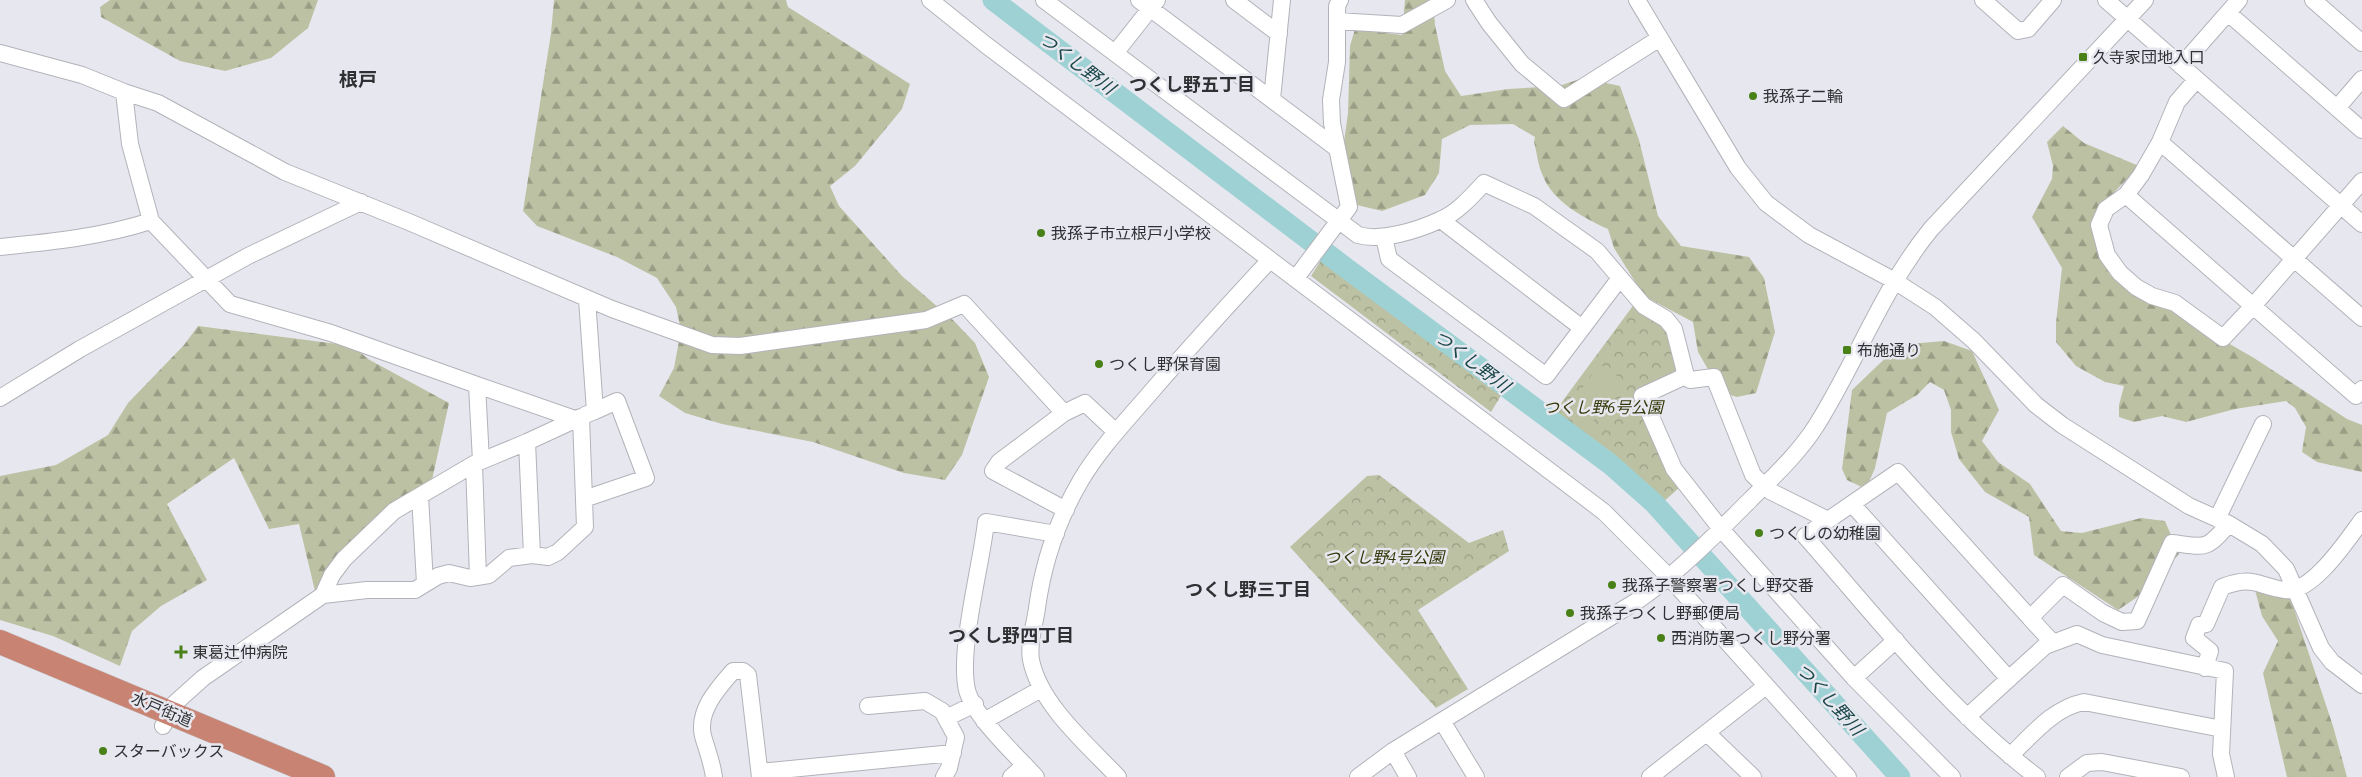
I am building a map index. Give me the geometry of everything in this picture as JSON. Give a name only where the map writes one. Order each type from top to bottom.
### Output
[{"type":"highway","name":"水戸街道","points":[[0,642],[167,719],[283,777]]},
{"type":"highway","name":"水戸街道","points":[[0,659],[323,777]]},
{"type":"street","points":[[930,0],[986,45],[1604,512],[1669,578],[1848,777]]},
{"type":"street","points":[[1044,0],[1116,52],[1358,235],[1374,239],[1441,220],[1468,199],[1484,182],[1542,212],[1597,251],[1644,306],[1666,319],[1674,329],[1685,372],[1683,376],[1642,396],[1674,469],[1721,529],[1854,678],[1952,777]]},
{"type":"street","points":[[1234,0],[1279,34]]},
{"type":"street","points":[[1272,99],[1282,0]]},
{"type":"street","points":[[1296,278],[1349,207],[1335,147],[1331,100],[1336,62],[1337,21],[1340,0]]},
{"type":"street","points":[[1337,21],[1402,25],[1447,0]]},
{"type":"street","points":[[1474,0],[1489,23],[1522,64],[1564,99],[1660,38]]},
{"type":"street","points":[[1637,0],[1738,168],[1766,203],[1809,235],[1893,280],[1949,318],[1974,341],[2036,406],[2062,425],[2189,506],[2223,522],[2262,544],[2286,569],[2296,589],[2308,623],[2321,648],[2332,662],[2362,685]]},
{"type":"street","points":[[1983,0],[2018,31],[2028,29],[2053,0]]},
{"type":"street","points":[[2106,0],[2362,224]]},
{"type":"street","points":[[1358,777],[1393,751],[1616,616],[1669,578],[1721,529],[1764,486],[1815,428],[1893,280],[1931,228],[2145,0]]},
{"type":"street","points":[[2181,66],[2239,0]]},
{"type":"street","points":[[2313,0],[2362,43]]},
{"type":"street","points":[[1116,52],[1149,3],[1335,147]]},
{"type":"street","points":[[2228,13],[2362,130]]},
{"type":"street","points":[[0,53],[82,75],[124,92],[158,102],[285,172],[361,202],[587,299],[712,345],[740,346],[926,320],[964,304],[1064,413]]},
{"type":"street","points":[[2336,108],[2362,79]]},
{"type":"street","points":[[2196,80],[2178,102],[2160,142],[2141,175],[2126,195],[2106,208],[2099,225],[2107,255],[2120,272],[2136,287],[2152,296],[2175,303],[2223,338],[2362,181]]},
{"type":"street","points":[[124,92],[130,144],[151,221],[230,304],[332,333],[477,385],[583,416]]},
{"type":"street","points":[[2160,142],[2362,318]]},
{"type":"street","points":[[2126,195],[2356,396],[2362,389]]},
{"type":"street","points":[[2,391],[248,256],[361,202]]},
{"type":"street","points":[[1441,220],[1582,328]]},
{"type":"street","points":[[0,248],[83,238],[123,230],[151,221]]},
{"type":"street","points":[[1384,237],[1389,259],[1546,376],[1620,278]]},
{"type":"street","points":[[1118,777],[1052,705],[1041,689],[1031,660],[1030,651],[1044,570],[1066,510],[1086,472],[1116,432],[1270,260]]},
{"type":"street","points":[[167,719],[174,704],[203,678],[324,595],[367,590],[415,590],[449,573],[470,578],[489,575],[509,558],[532,554],[548,557],[558,552],[585,527],[583,416],[587,299]]},
{"type":"street","points":[[1683,376],[1690,380],[1714,377],[1753,475],[1764,486],[1828,520]]},
{"type":"street","points":[[477,385],[478,577]]},
{"type":"street","points":[[324,595],[332,575],[344,559],[394,511],[478,463],[617,401],[646,478],[584,499]]},
{"type":"street","points":[[1066,510],[993,472],[999,462],[1064,413],[1085,403],[1116,432]]},
{"type":"street","points":[[2030,618],[2063,585],[2103,613],[2122,622],[2137,620],[2172,543],[2204,547],[2212,543],[2223,522],[2263,424]]},
{"type":"street","points":[[527,442],[532,554]]},
{"type":"street","points":[[2037,777],[2010,756],[1967,717],[1804,536],[1898,472],[2053,644]]},
{"type":"street","points":[[420,496],[424,584]]},
{"type":"street","points":[[1852,504],[2009,679]]},
{"type":"street","points":[[2206,668],[2210,651],[2194,638],[2199,625],[2206,624],[2222,587],[2238,581],[2252,580],[2286,590],[2296,589],[2330,563],[2362,520]]},
{"type":"street","points":[[1011,777],[1030,771],[984,720],[967,691],[966,662],[986,522],[1056,534]]},
{"type":"street","points":[[1967,717],[2045,646],[2077,634],[2102,645],[2225,671],[2221,754],[2226,777]]},
{"type":"street","points":[[1854,678],[1896,640]]},
{"type":"street","points":[[714,777],[713,765],[703,733],[702,721],[710,701],[733,671],[737,670],[748,675],[760,774],[953,752]]},
{"type":"street","points":[[1650,777],[1766,686]]},
{"type":"street","points":[[984,720],[1041,689]]},
{"type":"street","points":[[868,706],[925,701],[942,711],[956,737],[944,777]]},
{"type":"street","points":[[2010,756],[2058,712],[2072,704],[2084,702],[2222,729]]},
{"type":"street","points":[[946,718],[975,704]]},
{"type":"street","points":[[1442,721],[1476,777]]},
{"type":"street","points":[[1706,733],[1753,777]]},
{"type":"street","points":[[1393,751],[1408,777]]},
{"type":"street","points":[[1343,777],[1376,762]]},
{"type":"street","points":[[2068,777],[2087,763],[2102,762],[2129,772],[2181,777]]},
{"type":"green space","points":[[110,0],[318,0],[308,28],[271,58],[225,71],[180,61],[101,17],[100,7]]},
{"type":"green space","points":[[554,0],[786,0],[788,7],[910,84],[902,109],[855,166],[830,186],[839,206],[902,276],[954,321],[975,343],[989,377],[962,455],[945,480],[904,473],[813,442],[722,424],[685,413],[659,396],[674,368],[681,330],[676,307],[657,278],[617,257],[537,226],[523,211],[551,33]]},
{"type":"green space","points":[[1405,0],[1433,0],[1435,25],[1445,71],[1461,96],[1508,89],[1559,86],[1583,78],[1620,86],[1639,140],[1658,216],[1681,246],[1749,257],[1764,278],[1775,332],[1756,393],[1737,397],[1721,392],[1698,352],[1693,322],[1644,296],[1614,248],[1608,229],[1570,208],[1554,194],[1540,168],[1534,142],[1535,137],[1513,124],[1470,125],[1442,139],[1439,173],[1425,195],[1382,211],[1357,205],[1343,149],[1348,113],[1350,46],[1355,29],[1402,35]]},
{"type":"green space","points":[[2063,126],[2084,143],[2139,166],[2095,213],[2096,237],[2110,275],[2254,358],[2347,419],[2362,425],[2362,472],[2317,462],[2302,452],[2306,427],[2295,408],[2286,401],[2235,409],[2186,422],[2162,416],[2134,422],[2119,417],[2119,405],[2124,386],[2105,382],[2076,366],[2056,342],[2056,323],[2062,268],[2032,217],[2052,179],[2053,166],[2047,142]]},
{"type":"green space","points":[[1323,257],[1502,394],[1491,412],[1311,276]]},
{"type":"green space","name":"つくし野6号公園","points":[[1635,303],[1665,326],[1679,370],[1676,374],[1635,391],[1649,428],[1680,487],[1661,504],[1599,448],[1553,414]]},
{"type":"green space","points":[[198,326],[353,346],[368,359],[449,403],[432,480],[404,496],[384,520],[315,591],[299,524],[269,529],[234,458],[167,504],[207,580],[161,606],[132,631],[120,666],[53,636],[0,620],[0,476],[56,465],[108,435],[128,403],[184,345]]},
{"type":"green space","points":[[1944,341],[1972,351],[1999,410],[1982,441],[1998,462],[2030,484],[2061,531],[2082,533],[2141,518],[2165,521],[2179,554],[2136,598],[2118,610],[2034,555],[2029,517],[1985,492],[1959,459],[1951,432],[1951,410],[1944,390],[1930,382],[1917,395],[1887,413],[1875,468],[1866,489],[1847,480],[1842,469],[1852,390],[1899,345]]},
{"type":"green space","points":[[1600,364],[1623,380],[1590,426],[1567,409]]},
{"type":"green space","name":"つくし野4号公園","points":[[1379,475],[1469,543],[1503,530],[1509,551],[1418,610],[1468,689],[1436,708],[1290,547],[1367,476]]},
{"type":"green space","points":[[2285,582],[2333,726],[2347,777],[2287,777],[2263,673],[2278,641],[2262,616],[2255,590]]},
{"type":"waterway","name":"つくし野川","points":[[993,0],[1346,268],[1610,464],[1654,503],[1900,777]]},
{"type":"place","name":"久寺家団地入口","points":[[2083,57]]},
{"type":"place","name":"我孫子二輪","points":[[1753,96]]},
{"type":"place","name":"我孫子市立根戸小学校","points":[[1041,233]]},
{"type":"place","name":"布施通り","points":[[1847,350]]},
{"type":"place","name":"つくし野保育園","points":[[1099,364]]},
{"type":"place","name":"つくしの幼稚園","points":[[1759,533]]},
{"type":"place","name":"我孫子警察署つくし野交番","points":[[1612,585]]},
{"type":"place","name":"我孫子つくし野郵便局","points":[[1570,613]]},
{"type":"place","name":"西消防署つくし野分署","points":[[1661,638]]},
{"type":"place","name":"東葛辻仲病院","points":[[181,652]]},
{"type":"place","name":"スターバックス","points":[[103,751]]},
{"type":"district","name":"根戸","points":[[358,79]]},
{"type":"district","name":"つくし野五丁目","points":[[1192,84]]},
{"type":"district","name":"つくし野三丁目","points":[[1248,589]]},
{"type":"district","name":"つくし野四丁目","points":[[1011,635]]}]
